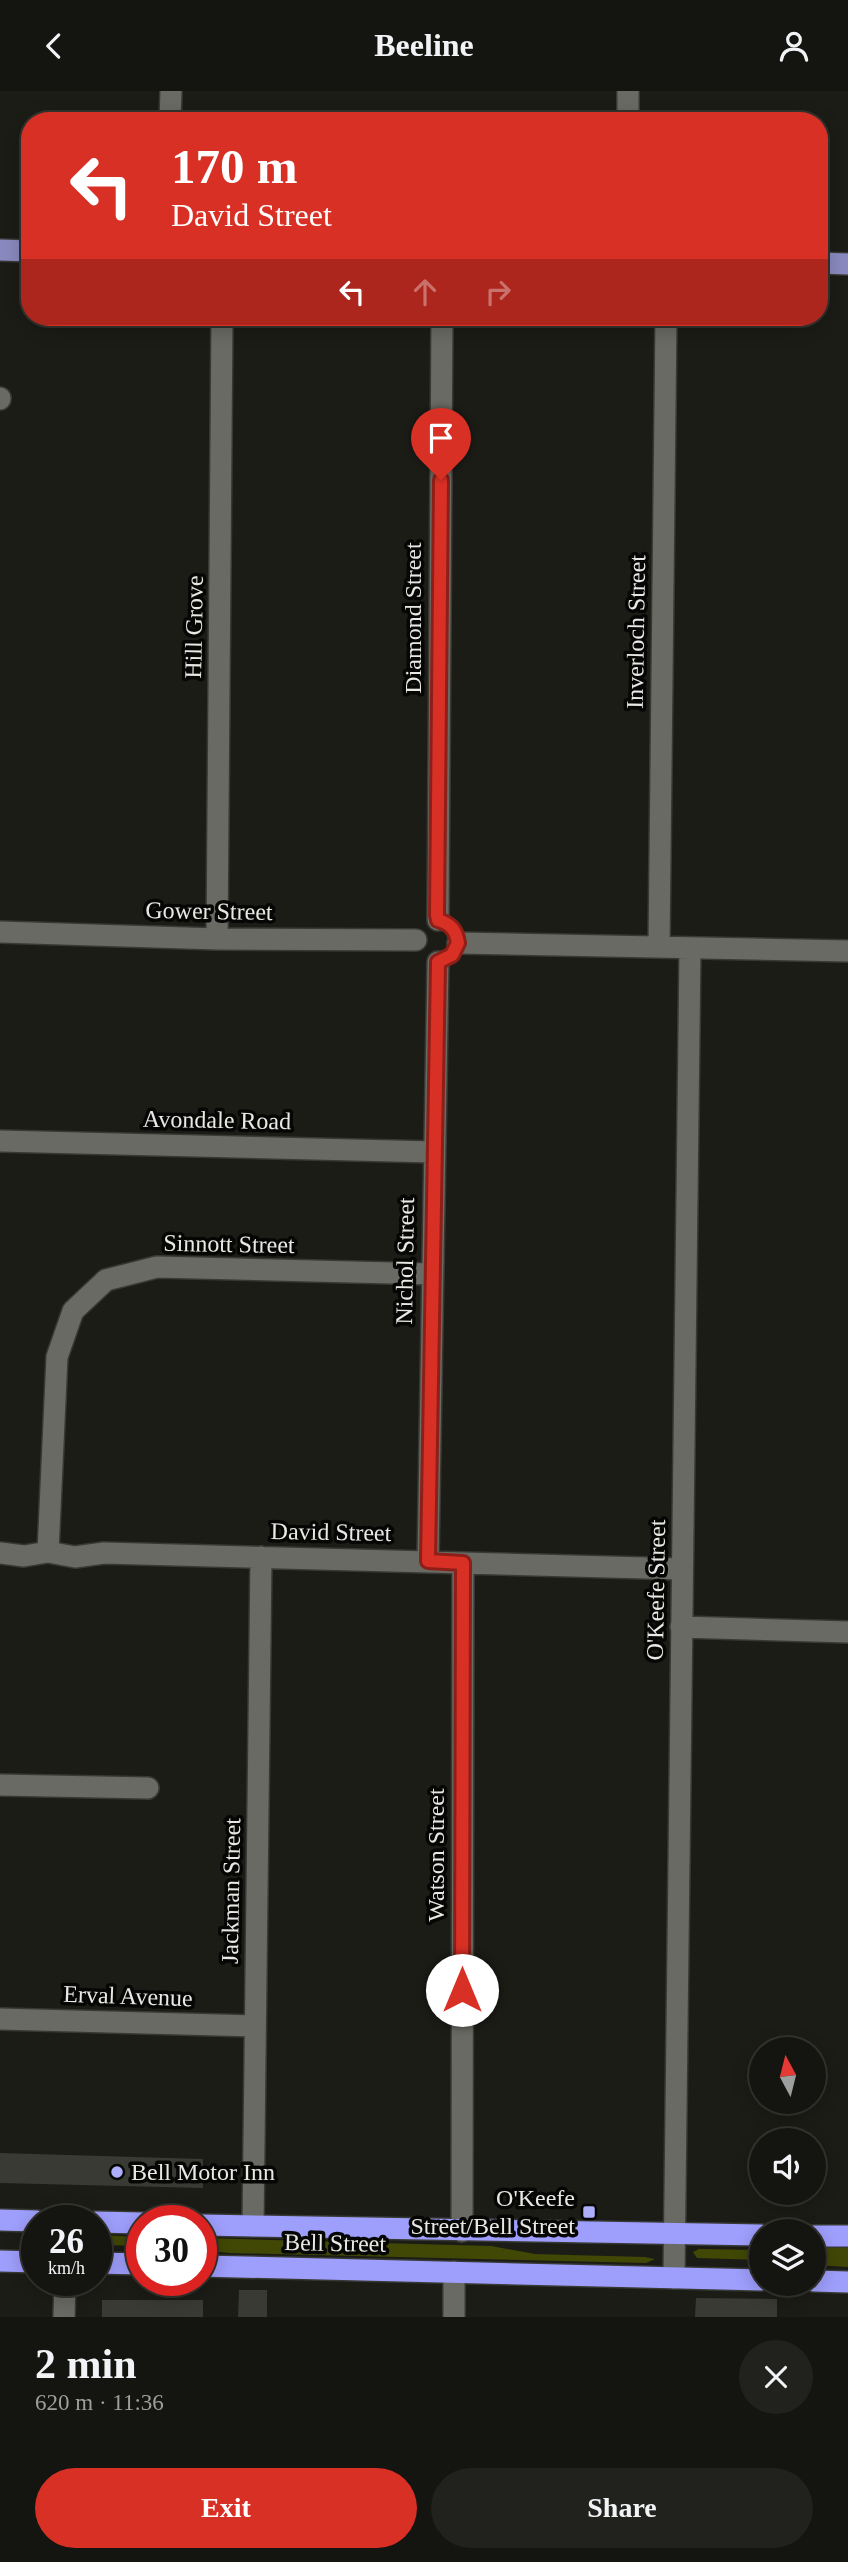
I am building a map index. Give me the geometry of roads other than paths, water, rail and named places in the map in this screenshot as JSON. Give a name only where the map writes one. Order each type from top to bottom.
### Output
[{"type":"highway","points":[[0,2220],[21,2221]]},
{"type":"highway","name":"Bell Street","points":[[217,2225],[749,2235]]},
{"type":"highway","points":[[826,2236],[848,2237]]},
{"type":"highway","points":[[0,2261],[21,2262]]},
{"type":"highway","name":"Bell Street","points":[[217,2266],[749,2280]]},
{"type":"highway","points":[[826,2281],[848,2282]]},
{"type":"main road","points":[[0,250],[21,251]]},
{"type":"main road","points":[[828,263],[848,264]]},
{"type":"street","points":[[170,112],[171,91]]},
{"type":"street","points":[[628,91],[628,112]]},
{"type":"street","name":"Hill Grove","points":[[217,939],[222,326]]},
{"type":"street","name":"Diamond Street","points":[[438,920],[442,326]]},
{"type":"street","name":"Inverloch Street","points":[[659,947],[666,326]]},
{"type":"street","points":[[438,920],[453,929],[458,943],[452,955],[438,962],[430,961],[422,955],[416,940],[422,927],[438,920]]},
{"type":"street","name":"Gower Street","points":[[0,932],[217,939],[416,940]]},
{"type":"street","points":[[458,943],[848,951]]},
{"type":"street","name":"O'Keefe Street","points":[[674,2278],[690,948]]},
{"type":"street","name":"Nichol Street","points":[[428,1561],[438,962]]},
{"type":"street","name":"Avondale Road","points":[[0,1141],[433,1151]]},
{"type":"street","name":"Sinnott Street","points":[[48,1547],[57,1357],[73,1311],[106,1280],[157,1267],[431,1274]]},
{"type":"street","name":"David Street","points":[[0,1551],[24,1556],[48,1547],[67,1557],[104,1553],[682,1569]]},
{"type":"street","name":"Jackman Street","points":[[253,2226],[261,1557]]},
{"type":"street","name":"Watson Street","points":[[462,2231],[463,1563]]},
{"type":"street","points":[[681,1627],[848,1632]]},
{"type":"street","points":[[0,1785],[148,1788]]},
{"type":"street","name":"Erval Avenue","points":[[0,2019],[255,2026]]},
{"type":"street","points":[[454,2272],[454,2317]]},
{"type":"street","points":[[64,2317],[65,2296]]},
{"type":"place","name":"Bell Motor Inn","points":[[117,2172]]},
{"type":"place","name":"O'Keefe Street/Bell Street","points":[[589,2212]]}]
